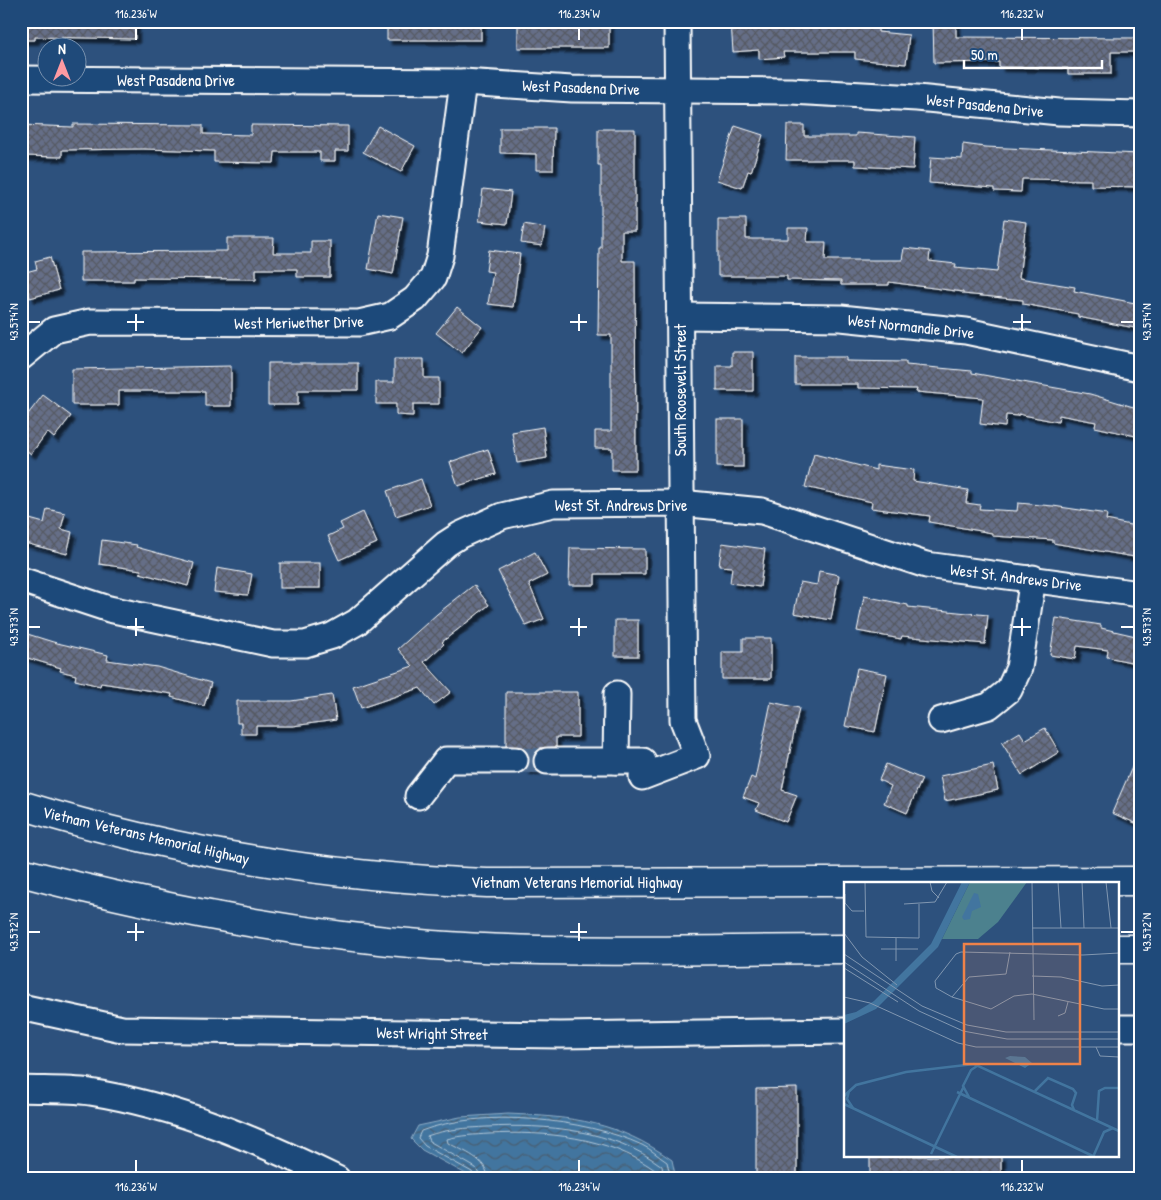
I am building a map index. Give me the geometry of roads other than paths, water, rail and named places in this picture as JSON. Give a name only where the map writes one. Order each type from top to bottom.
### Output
[{"type":"highway","name":"Vietnam Veterans Memorial Highway","points":[[21,805],[99,827],[249,859],[355,874],[423,881],[507,883],[1140,881]]},
{"type":"highway","points":[[21,872],[202,914],[290,930],[368,939],[434,945],[558,949],[844,949]]},
{"type":"highway","points":[[1118,949],[1140,949]]},
{"type":"street","name":"South Roosevelt Street","points":[[616,761],[643,761],[641,787],[697,756],[683,720],[677,21]]},
{"type":"street","name":"West Pasadena Drive","points":[[21,79],[463,82],[572,90],[677,89],[810,92],[917,98],[1059,112],[1140,114]]},
{"type":"street","name":"West Meriwether Drive","points":[[21,357],[54,330],[90,322],[359,323],[390,316],[415,300],[433,278],[440,256],[463,82]]},
{"type":"street","name":"West Normandie Drive","points":[[679,316],[841,318],[966,331],[1140,368]]},
{"type":"street","name":"West St. Andrews Drive","points":[[21,580],[109,608],[273,644],[305,644],[332,636],[357,622],[446,544],[460,535],[502,516],[553,504],[680,503],[762,511],[926,565],[1140,594]]},
{"type":"street","points":[[941,720],[989,706],[1009,690],[1020,668],[1033,578]]},
{"type":"street","points":[[547,761],[616,761],[617,694]]},
{"type":"street","points":[[418,796],[446,760],[515,760]]},
{"type":"street","name":"West Wright Street","points":[[21,1007],[122,1029],[560,1035],[844,1031]]},
{"type":"street","points":[[1118,1028],[1140,1028]]},
{"type":"street","points":[[21,1089],[88,1092],[150,1104],[211,1123],[262,1143],[337,1179]]},
{"type":"water","points":[[508,1114],[554,1117],[613,1129],[652,1147],[672,1160],[676,1179],[475,1179],[422,1150],[411,1139],[418,1126],[460,1117]]},
{"type":"tunnel","points":[[515,760],[547,761]]}]
